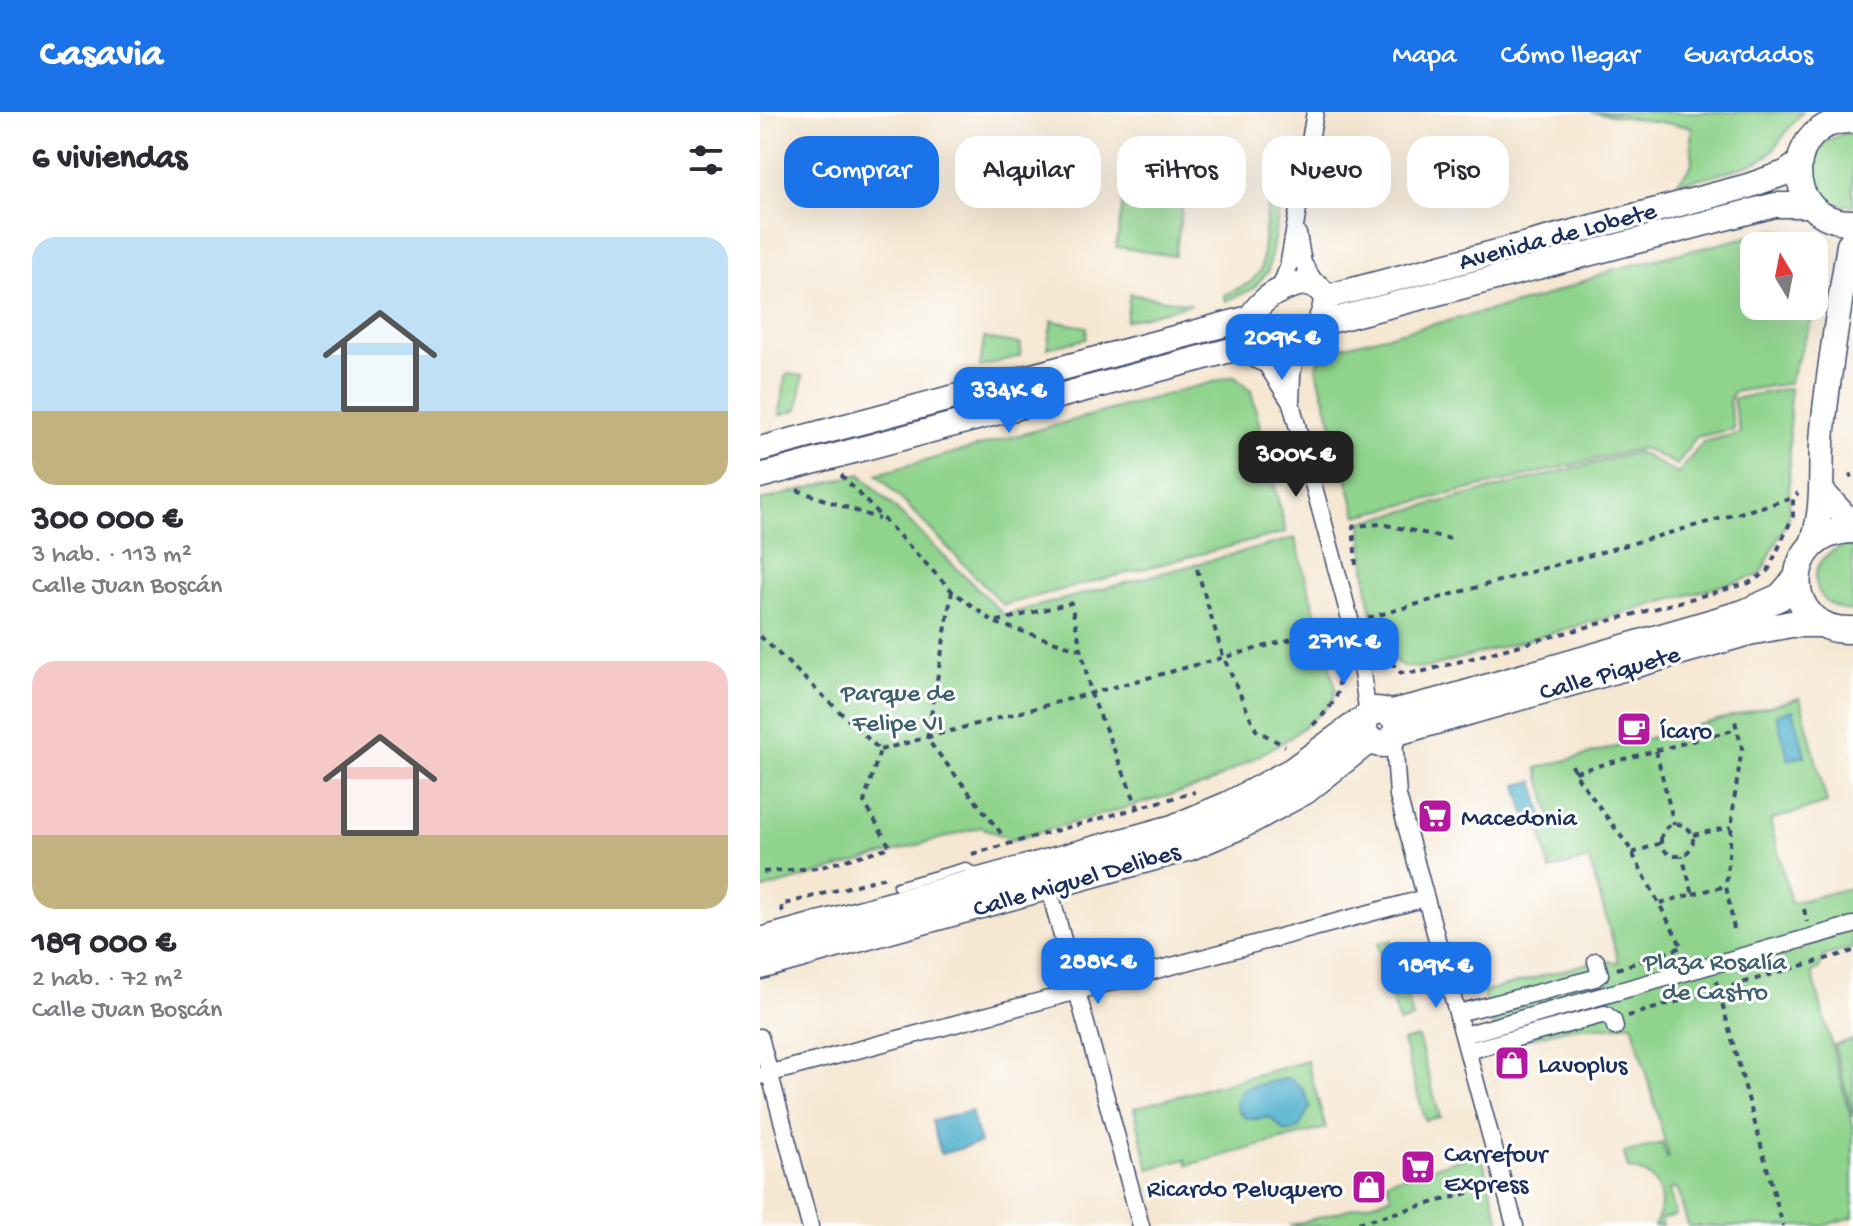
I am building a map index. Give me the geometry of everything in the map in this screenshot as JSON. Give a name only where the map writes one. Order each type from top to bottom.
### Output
[{"type":"main road","points":[[1843,631],[1813,617],[1801,599],[1797,578],[1799,565],[1817,530],[1826,398],[1848,231],[1811,205],[1800,186],[1798,164],[1807,143],[1815,134],[1824,127],[1851,119]]},
{"type":"main road","name":"Avenida de Lobete","points":[[1322,292],[1748,186],[1785,173],[1798,164]]},
{"type":"main road","name":"Avenida de Lobete","points":[[1319,324],[1775,205],[1811,205]]},
{"type":"main road","points":[[760,476],[1254,352],[1272,360],[1296,353],[1326,311],[1322,292],[1302,283],[1280,288],[1259,304],[1243,331],[1254,352]]},
{"type":"main road","points":[[760,449],[1249,318]]},
{"type":"main road","points":[[1811,546],[1832,532],[1853,527],[1822,491]]},
{"type":"main road","name":"Calle Piquete","points":[[1380,726],[1448,699],[1744,613],[1780,597],[1797,578]]},
{"type":"main road","name":"Calle Piquete","points":[[1380,726],[1749,632],[1791,624],[1843,631]]},
{"type":"main road","name":"Calle Miguel Delibes","points":[[760,941],[1173,828],[1228,805],[1380,726]]},
{"type":"main road","name":"Calle Miguel Delibes","points":[[760,966],[1187,848],[1242,825],[1305,791],[1380,726]]},
{"type":"street","points":[[1280,288],[1288,267],[1315,112]]},
{"type":"street","points":[[1296,225],[1303,263],[1322,292]]},
{"type":"street","points":[[1254,352],[1291,403],[1515,1226]]},
{"type":"street","points":[[1291,403],[1296,353]]},
{"type":"street","points":[[765,1074],[1426,898]]},
{"type":"street","points":[[1053,903],[1141,1226]]},
{"type":"street","points":[[1466,1043],[1711,965],[1853,925]]},
{"type":"street","points":[[1458,1013],[1595,978],[1598,967]]},
{"type":"street","points":[[1466,1043],[1605,1014],[1614,1023]]},
{"type":"street","points":[[760,1037],[765,1074],[810,1226]]},
{"type":"lane","points":[[897,886],[965,867],[988,878]]},
{"type":"path","points":[[825,459],[952,591],[994,622],[1081,650]]},
{"type":"path","points":[[784,485],[883,520]]},
{"type":"path","points":[[880,750],[1351,623],[1793,498]]},
{"type":"path","points":[[1356,572],[1353,526],[1381,524],[1456,540]]},
{"type":"path","points":[[1197,569],[1223,656],[1256,730],[1293,748]]},
{"type":"path","points":[[952,591],[927,739],[1004,837]]},
{"type":"path","points":[[994,622],[1071,603],[1091,694],[1142,817]]},
{"type":"path","points":[[760,636],[880,750]]},
{"type":"path","points":[[1734,929],[1726,886],[1742,748],[1735,721]]},
{"type":"path","points":[[1575,772],[1737,729]]},
{"type":"path","points":[[760,872],[818,868],[890,847],[864,802],[880,750]]},
{"type":"path","points":[[1656,751],[1674,824]]},
{"type":"path","points":[[1572,765],[1632,853],[1682,947],[1598,967]]},
{"type":"path","points":[[1674,824],[1685,826],[1693,835],[1691,849],[1682,856],[1668,854],[1661,843],[1665,830],[1674,824]]},
{"type":"path","points":[[1693,835],[1731,827]]},
{"type":"path","points":[[1632,853],[1661,843]]},
{"type":"path","points":[[1682,856],[1693,894]]},
{"type":"path","points":[[1660,903],[1726,886]]},
{"type":"path","points":[[1614,1023],[1853,951]]},
{"type":"path","points":[[1711,965],[1783,1226]]},
{"type":"path","points":[[1347,1226],[1504,1184]]},
{"type":"green space","points":[[1591,112],[1803,112],[1773,150],[1761,160],[1675,184],[1692,162],[1692,127]]},
{"type":"green space","points":[[1853,133],[1853,206],[1836,203],[1824,195],[1816,184],[1814,170],[1816,157],[1823,145],[1836,136]]},
{"type":"green space","points":[[1122,208],[1182,208],[1175,256],[1116,247]]},
{"type":"green space","points":[[1268,208],[1280,208],[1268,271],[1253,289],[1226,301],[1224,295],[1250,283],[1261,270]]},
{"type":"green space","points":[[1740,239],[1740,320],[1812,320],[1789,383],[1734,392],[1729,401],[1734,429],[1696,437],[1677,465],[1643,448],[1357,516],[1316,367],[1324,351],[1540,298],[1612,270]]},
{"type":"green space","points":[[1130,294],[1191,304],[1126,321]]},
{"type":"green space","points":[[1052,321],[1087,327],[1086,339],[1047,348]]},
{"type":"green space","points":[[984,338],[1021,344],[1020,356],[980,367]]},
{"type":"green space","points":[[788,374],[803,376],[798,409],[780,415],[785,377]]},
{"type":"green space","points":[[1234,376],[1251,391],[1286,532],[1003,605],[877,474]]},
{"type":"green space","points":[[1790,388],[1789,517],[1760,575],[1426,668],[1401,665],[1389,654],[1380,639],[1369,599],[1362,522],[1638,452],[1678,474],[1703,442],[1740,433],[1733,399]]},
{"type":"green space","name":"Parque de Felipe VI","points":[[860,474],[1004,615],[1295,538],[1336,689],[1333,700],[1290,738],[1206,785],[1012,840],[981,827],[760,890],[760,501]]},
{"type":"green space","points":[[1845,546],[1853,546],[1852,611],[1837,608],[1826,601],[1816,582],[1822,560]]},
{"type":"green space","name":"Plaza Rosalía de Castro","points":[[1800,698],[1827,803],[1770,820],[1791,903],[1853,887],[1853,948],[1824,956],[1819,969],[1812,972],[1853,1126],[1853,1217],[1822,1226],[1688,1226],[1677,1188],[1669,1190],[1676,1215],[1661,1219],[1662,1226],[1654,1226],[1661,1207],[1658,1189],[1647,1176],[1628,1169],[1624,1153],[1662,1143],[1669,1157],[1632,1023],[1615,1027],[1573,1027],[1499,1047],[1483,992],[1596,961],[1619,962],[1589,859],[1550,870],[1540,827],[1553,823],[1537,768]]},
{"type":"green space","points":[[1391,940],[1413,1018],[1399,1023],[1377,944]]},
{"type":"green space","points":[[1418,1037],[1440,1117],[1425,1120],[1403,1041]]},
{"type":"green space","points":[[1853,1040],[1853,1117],[1834,1045]]},
{"type":"green space","points":[[1307,1061],[1326,1128],[1188,1165],[1186,1159],[1149,1169],[1134,1108]]},
{"type":"green space","points":[[1481,1153],[1501,1226],[1289,1226],[1391,1197],[1387,1181]]},
{"type":"water","points":[[1793,710],[1805,755],[1789,760],[1776,714]]},
{"type":"water","points":[[1534,781],[1543,818],[1527,822],[1517,785]]},
{"type":"water","points":[[1287,1078],[1302,1089],[1310,1107],[1298,1129],[1286,1132],[1269,1117],[1249,1119],[1242,1115],[1236,1105],[1241,1091]]},
{"type":"water","points":[[971,1111],[980,1143],[941,1154],[932,1121]]},
{"type":"place","name":"Ícaro","points":[[1634,729]]},
{"type":"place","name":"Macedonia","points":[[1435,816]]},
{"type":"place","name":"Lavoplus","points":[[1512,1063]]},
{"type":"place","name":"Carrefour Express","points":[[1418,1167]]},
{"type":"place","name":"Ricardo Peluquero","points":[[1369,1187]]}]
